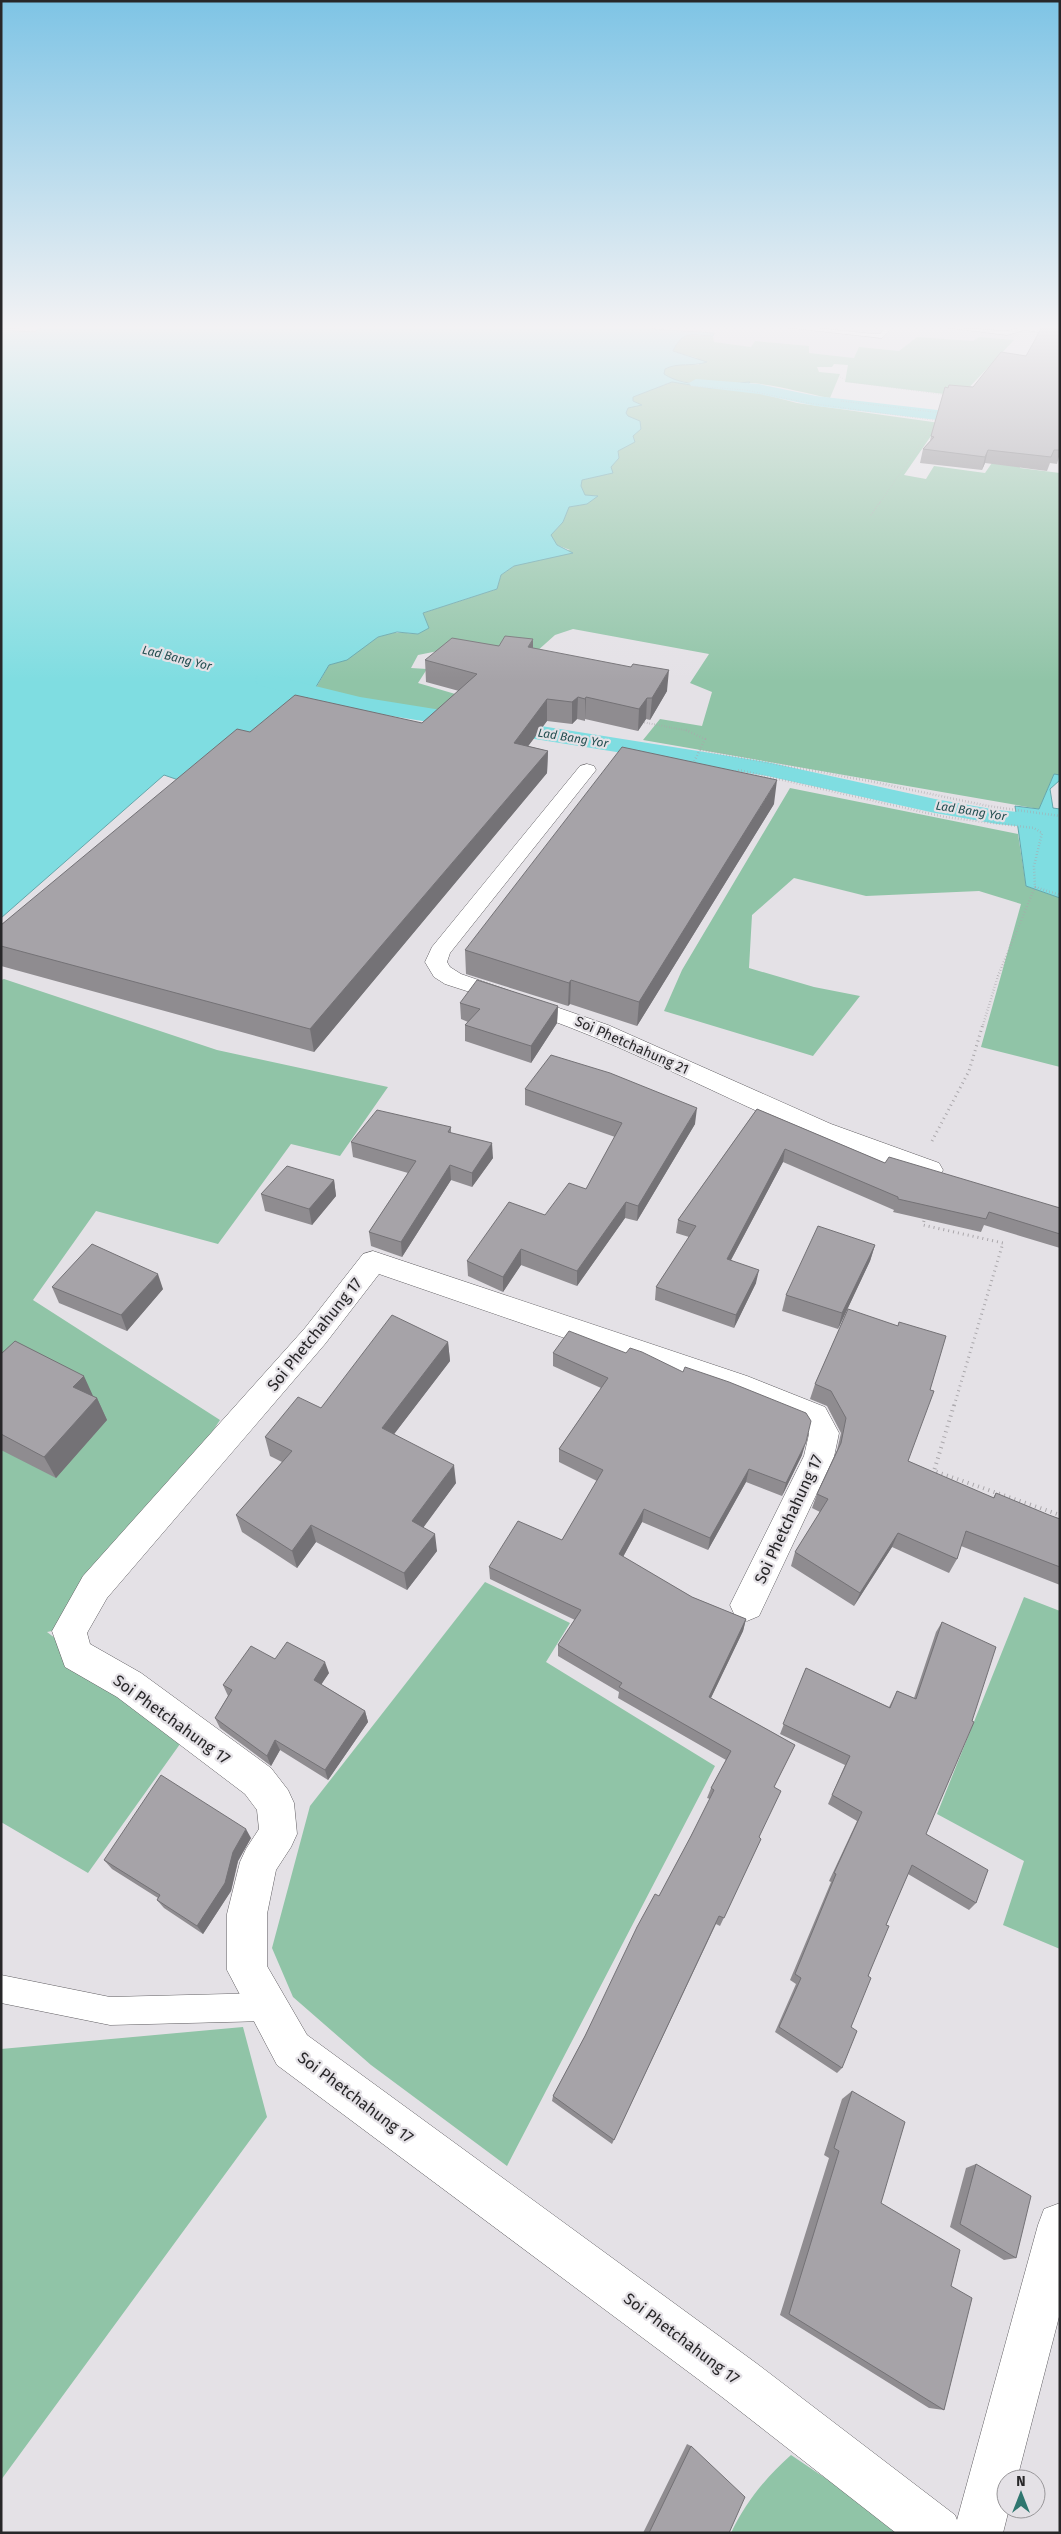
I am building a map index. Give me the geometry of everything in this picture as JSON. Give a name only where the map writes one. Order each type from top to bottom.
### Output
[{"type":"street","name":"Soi Phetchahung 21","points":[[587,770],[440,952],[436,962],[442,972],[453,979],[554,1011],[647,1050],[783,1113],[935,1172]]},
{"type":"street","name":"Soi Phetchahung 17","points":[[747,1605],[819,1457],[824,1432],[814,1416],[737,1385],[373,1261],[315,1336],[96,1588],[69,1630],[77,1655],[128,1684],[258,1781],[275,1803],[278,1834],[259,1862],[248,1914],[247,1970],[292,2050],[731,2374],[936,2533]]},
{"type":"street","points":[[978,2533],[1060,2225]]},
{"type":"lane","points":[[1,1989],[110,2011],[268,2007]]},
{"type":"path","points":[[870,515],[919,445]]},
{"type":"path","points":[[635,720],[684,729],[705,739],[692,767]]},
{"type":"path","points":[[700,750],[867,781],[998,809],[1060,816]]},
{"type":"path","points":[[731,774],[739,770],[799,782],[946,817],[1034,828],[1042,834],[1034,866],[1035,888],[998,976],[935,1172],[923,1225],[1003,1243],[934,1471],[1060,1515]]},
{"type":"path","points":[[1035,888],[1060,895]]},
{"type":"green space","points":[[624,445],[925,445],[904,475],[926,479],[934,466],[985,473],[996,457],[1018,459],[1020,468],[1060,473],[1060,775],[1054,774],[1039,809],[643,740],[660,719],[702,726],[712,692],[690,683],[709,654],[573,629],[555,635],[536,652],[438,651],[418,655],[411,668],[427,669],[418,683],[462,696],[442,714],[384,705],[316,688],[329,665],[345,659],[371,640],[393,633],[418,634],[425,620],[423,613],[497,589],[501,575],[514,566],[570,550],[557,545],[550,536],[563,522],[569,507],[587,504],[597,496],[585,495],[581,486],[582,480],[612,473],[610,467],[619,458],[618,451]]},
{"type":"green space","points":[[790,788],[1018,834],[1026,886],[1060,898],[1060,1067],[981,1047],[1021,904],[979,891],[866,896],[794,878],[752,915],[749,968],[814,987],[860,996],[813,1056],[664,1011],[682,970]]},
{"type":"green space","points":[[4,979],[217,1050],[388,1087],[340,1156],[291,1144],[218,1244],[96,1211],[33,1300],[220,1420],[86,1624],[47,1632],[185,1737],[88,1873],[1,1822],[1,980]]},
{"type":"green space","points":[[485,1582],[570,1623],[546,1662],[715,1766],[507,2166],[371,2065],[293,1997],[272,1948],[310,1806]]},
{"type":"green space","points":[[1024,1597],[1060,1611],[1060,1949],[1003,1925],[1024,1861],[937,1814]]},
{"type":"green space","points":[[243,2027],[267,2117],[1,2480],[1,2049]]},
{"type":"green space","points":[[791,2455],[840,2488],[898,2533],[731,2533],[757,2491]]},
{"type":"water","points":[[1,445],[629,445],[618,451],[619,458],[611,467],[613,473],[582,480],[581,486],[585,495],[598,496],[587,504],[569,507],[563,522],[551,535],[557,545],[573,553],[514,566],[501,575],[497,589],[423,613],[429,628],[418,634],[397,632],[378,637],[347,660],[329,665],[313,692],[253,752],[193,785],[164,775],[1,918]]},
{"type":"water","points":[[1054,774],[1060,775],[1060,780],[1050,789],[1053,808],[1060,809],[1060,898],[1026,886],[1015,806],[1039,809]]},
{"type":"building","points":[[926,445],[1060,445],[1060,450],[1054,450],[1051,457],[988,450],[985,457],[923,449]]},
{"type":"building","points":[[505,636],[533,639],[528,647],[631,667],[633,664],[669,670],[652,698],[647,698],[639,709],[586,697],[585,699],[578,697],[572,702],[547,699],[514,743],[548,751],[310,1029],[1,946],[1,925],[237,729],[250,732],[295,695],[422,723],[477,674],[425,660],[452,638],[499,646]]},
{"type":"building","points":[[622,747],[777,780],[639,1002],[571,980],[569,983],[465,950]]},
{"type":"building","points":[[477,980],[558,1006],[531,1046],[465,1025],[480,1009],[460,1003]]},
{"type":"building","points":[[551,1055],[610,1073],[697,1108],[638,1206],[626,1202],[577,1271],[521,1249],[503,1277],[467,1261],[509,1202],[545,1215],[569,1183],[586,1189],[622,1123],[525,1089]]},
{"type":"building","points":[[757,1109],[885,1163],[889,1157],[1060,1208],[1060,1234],[989,1212],[986,1219],[898,1199],[898,1197],[785,1149],[727,1259],[759,1270],[736,1315],[656,1287],[696,1226],[678,1220]]},
{"type":"building","points":[[377,1110],[451,1127],[448,1132],[492,1143],[472,1173],[450,1165],[401,1242],[369,1232],[416,1161],[351,1142]]},
{"type":"building","points":[[287,1166],[334,1180],[309,1209],[261,1194]]},
{"type":"building","points":[[818,1226],[875,1245],[842,1313],[786,1295]]},
{"type":"building","points":[[92,1244],[158,1274],[121,1315],[52,1287]]},
{"type":"building","points":[[848,1309],[898,1326],[899,1322],[946,1336],[930,1390],[934,1391],[908,1461],[994,1498],[996,1493],[1060,1519],[1060,1567],[966,1531],[957,1559],[898,1533],[860,1593],[795,1552],[828,1499],[817,1494],[841,1443],[846,1418],[831,1391],[815,1384]]},
{"type":"building","points":[[392,1315],[448,1342],[382,1428],[454,1465],[412,1521],[435,1534],[404,1573],[311,1525],[292,1551],[236,1515],[292,1451],[265,1437],[298,1397],[321,1408]]},
{"type":"building","points":[[569,1331],[626,1353],[630,1348],[642,1352],[683,1372],[685,1367],[729,1382],[806,1413],[811,1421],[806,1442],[786,1483],[749,1469],[710,1538],[644,1509],[619,1554],[692,1597],[746,1619],[709,1697],[795,1745],[774,1787],[781,1791],[759,1837],[761,1839],[724,1918],[719,1916],[614,2140],[553,2096],[585,2036],[637,1927],[655,1894],[659,1896],[691,1836],[714,1790],[711,1788],[731,1751],[619,1687],[622,1683],[558,1645],[581,1610],[489,1567],[518,1521],[562,1540],[603,1470],[559,1449],[608,1378],[553,1353]]},
{"type":"building","points":[[15,1341],[84,1376],[73,1387],[97,1398],[44,1457],[1,1434],[1,1354]]},
{"type":"building","points":[[942,1622],[996,1647],[972,1721],[974,1722],[926,1834],[988,1870],[976,1903],[912,1865],[886,1925],[889,1926],[868,1976],[871,1978],[851,2027],[857,2031],[842,2068],[779,2027],[801,1978],[795,1974],[836,1874],[834,1873],[862,1812],[832,1795],[850,1756],[783,1724],[806,1668],[890,1708],[897,1691],[916,1699]]},
{"type":"building","points":[[287,1642],[325,1662],[314,1680],[365,1711],[325,1770],[275,1740],[267,1756],[215,1718],[232,1690],[223,1685],[251,1646],[275,1659]]},
{"type":"building","points":[[161,1775],[246,1829],[233,1852],[225,1883],[197,1926],[157,1900],[160,1895],[104,1860]]},
{"type":"building","points":[[852,2091],[905,2122],[881,2203],[960,2250],[951,2286],[972,2298],[944,2410],[789,2314],[839,2151],[834,2148]]},
{"type":"building","points":[[976,2164],[1031,2196],[1016,2258],[960,2224]]},
{"type":"building","points":[[691,2446],[745,2497],[729,2533],[649,2533]]},
{"type":"waterway","name":"Lad Bang Yor","points":[[266,680],[360,704],[767,769],[935,806],[997,817],[1038,821],[1060,830]]}]
